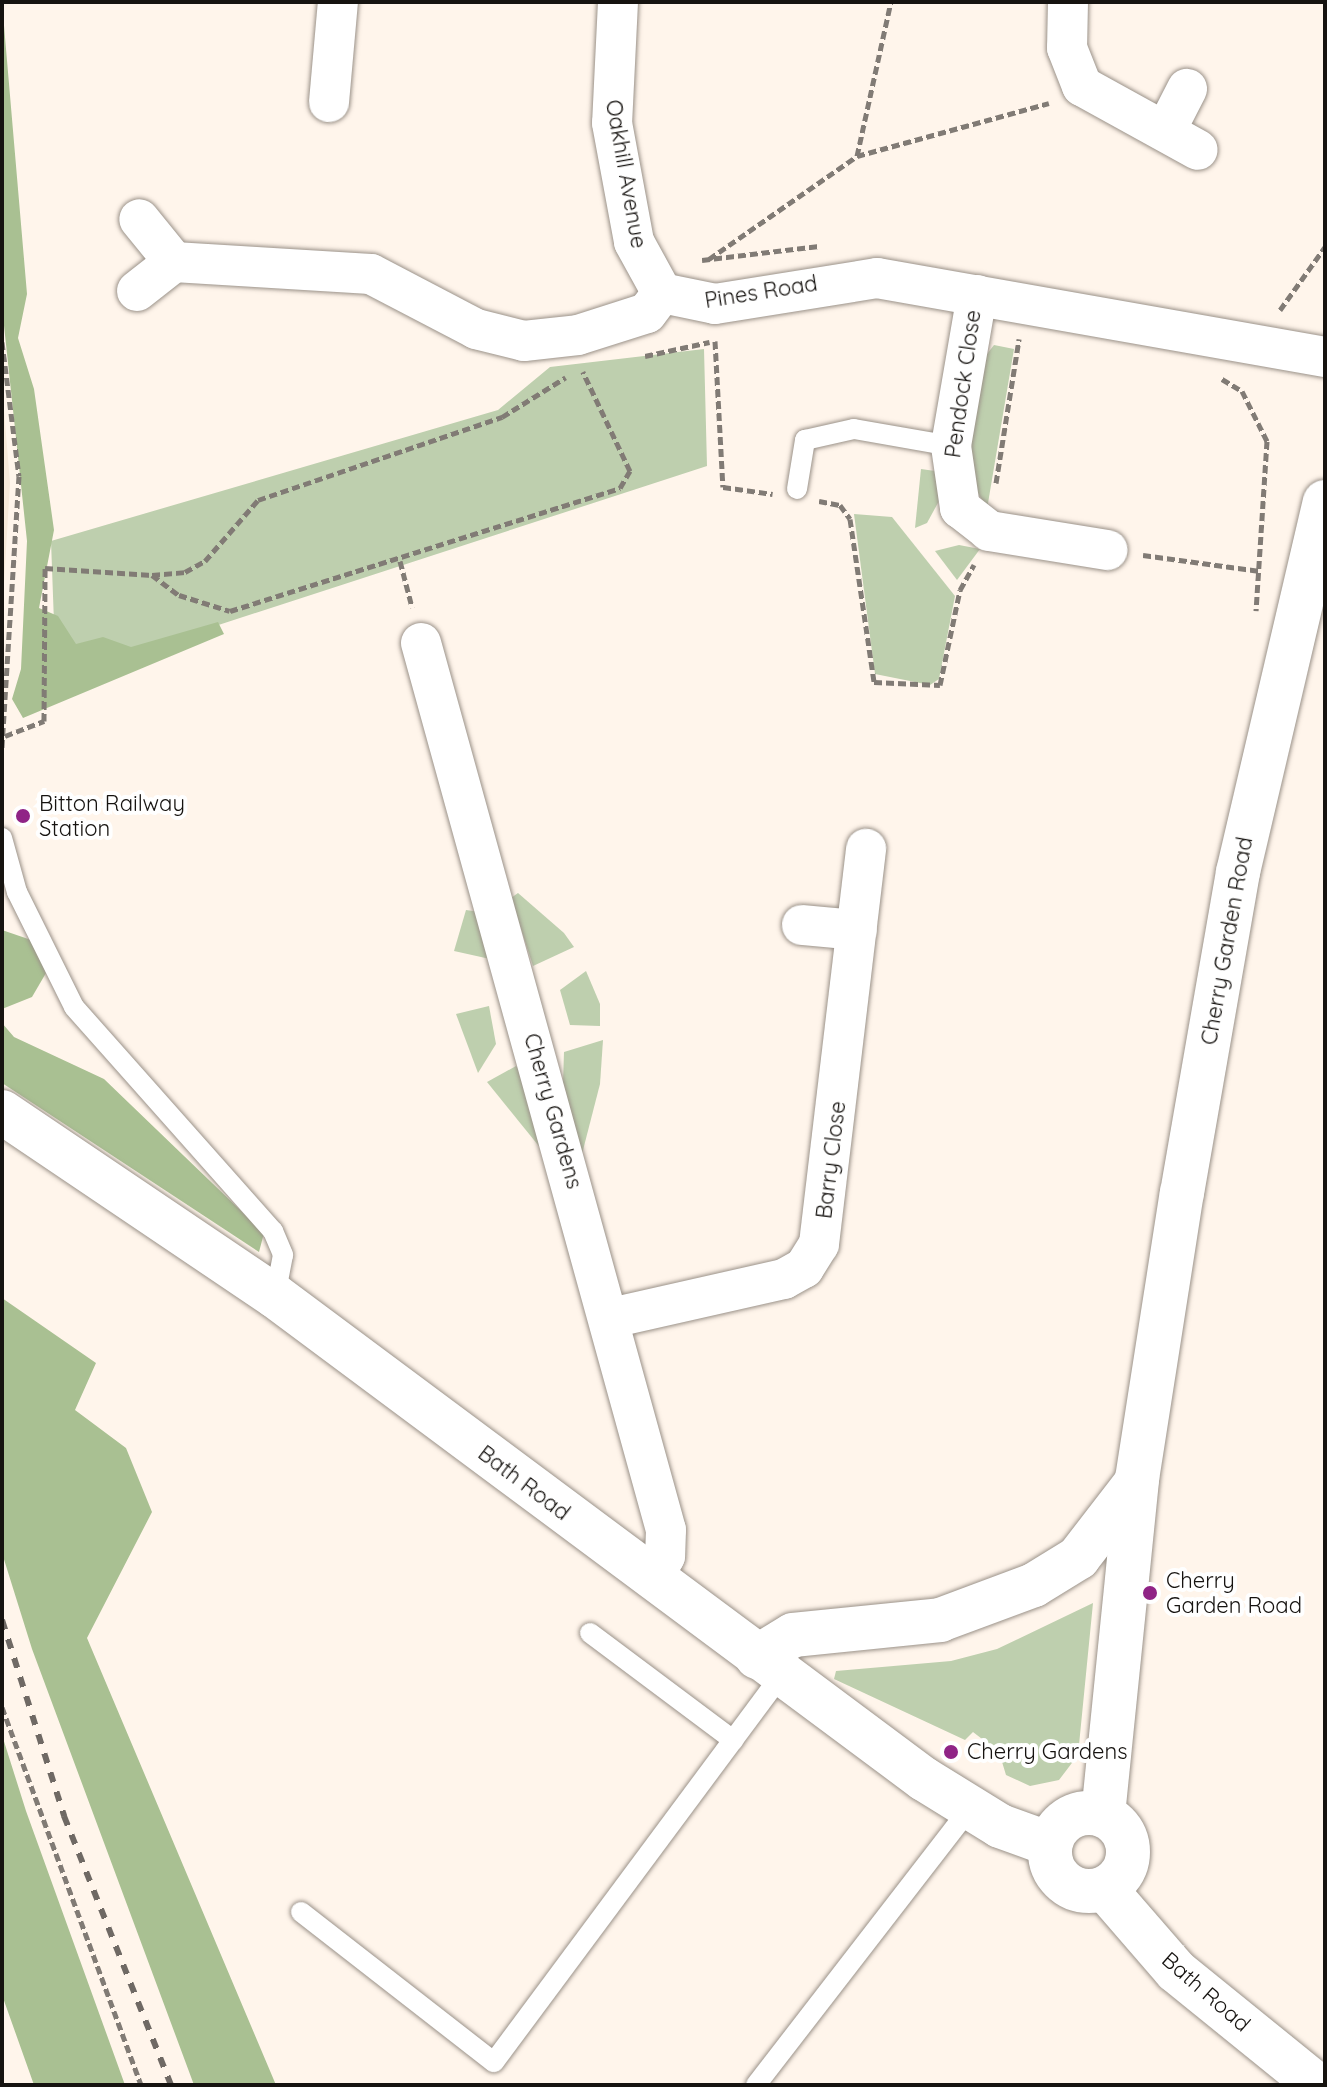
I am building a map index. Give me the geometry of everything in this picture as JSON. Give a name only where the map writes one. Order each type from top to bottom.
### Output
[{"type":"main road","name":"Cherry Garden Road","points":[[1103,1815],[1137,1479],[1238,872],[1325,502]]},
{"type":"main road","name":"Bath Road","points":[[2,1112],[275,1296],[769,1667],[970,1808],[1050,1844]]},
{"type":"main road","points":[[769,1667],[793,1635],[940,1620],[1034,1585],[1078,1558],[1137,1479]]},
{"type":"main road","points":[[1103,1815],[1119,1825],[1129,1848],[1120,1877],[1105,1889],[1069,1886],[1054,1869],[1050,1844],[1069,1818],[1103,1815]]},
{"type":"main road","name":"Bath Road","points":[[1105,1889],[1176,1971],[1317,2085]]},
{"type":"street","points":[[329,102],[338,2]]},
{"type":"street","name":"Oakhill Avenue","points":[[618,2],[612,123],[634,242],[662,293]]},
{"type":"street","points":[[1068,2],[1067,48],[1090,91],[1183,139],[1187,89]]},
{"type":"street","points":[[139,219],[174,262]]},
{"type":"street","points":[[137,291],[174,262],[371,274],[476,329],[585,357],[647,313],[662,293]]},
{"type":"street","name":"Pines Road","points":[[662,293],[715,304],[877,278],[974,313],[1325,357]]},
{"type":"street","name":"Pendock Close","points":[[974,313],[951,446],[960,508],[989,531]]},
{"type":"street","points":[[989,531],[1107,550]]},
{"type":"street","name":"Cherry Gardens","points":[[421,643],[611,1318],[666,1530],[665,1556],[652,1579]]},
{"type":"street","name":"Barry Close","points":[[611,1318],[784,1279],[804,1268],[819,1244],[866,849]]},
{"type":"street","points":[[802,925],[857,930]]},
{"type":"lane","points":[[796,495],[805,440],[854,429],[951,446]]},
{"type":"lane","points":[[2,838],[17,892],[74,1007],[273,1231],[283,1255],[275,1296]]},
{"type":"lane","points":[[590,1633],[733,1740]]},
{"type":"lane","points":[[301,1912],[494,2062],[733,1740],[769,1667]]},
{"type":"lane","points":[[756,2085],[970,1808]]},
{"type":"path","points":[[857,156],[891,2]]},
{"type":"path","points":[[708,260],[857,156],[1090,91]]},
{"type":"path","points":[[974,313],[1019,338],[1034,340]]},
{"type":"path","points":[[626,360],[730,338]]},
{"type":"path","points":[[715,341],[723,487],[796,495],[840,505],[850,519],[869,664],[874,682],[888,686],[940,685],[960,590],[989,531],[1019,338]]},
{"type":"path","points":[[2,342],[19,476],[2,749]]},
{"type":"path","points":[[5,736],[44,721],[45,568],[152,575],[185,572],[205,561],[258,500],[502,417],[585,357],[631,481],[400,561],[230,611],[179,595],[152,575]]},
{"type":"path","points":[[1208,373],[1242,391],[1267,441],[1255,617]]},
{"type":"path","points":[[1107,550],[1305,578]]},
{"type":"path","points":[[400,561],[421,643]]},
{"type":"path","points":[[2,1707],[141,2085]]},
{"type":"shaded area","points":[[2,386],[10,483],[2,616]]},
{"type":"green space","points":[[2,2],[27,294],[18,338],[34,389],[54,530],[39,608],[58,616],[76,644],[103,637],[131,647],[218,622],[224,634],[23,718],[12,699],[21,669],[27,541],[2,307]]},
{"type":"green space","points":[[994,345],[1014,349],[987,509],[965,470],[984,358]]},
{"type":"green space","points":[[704,349],[707,466],[56,678],[51,541],[498,410],[550,367]]},
{"type":"green space","points":[[921,469],[935,471],[939,501],[927,523],[915,528]]},
{"type":"green space","points":[[854,514],[892,517],[955,596],[939,679],[930,685],[875,674]]},
{"type":"green space","points":[[959,545],[980,549],[957,580],[935,551]]},
{"type":"green space","points":[[518,893],[564,933],[574,947],[533,966],[511,898]]},
{"type":"green space","points":[[466,910],[487,913],[499,961],[454,951]]},
{"type":"green space","points":[[2,930],[37,942],[46,973],[32,997],[2,1009]]},
{"type":"green space","points":[[586,971],[600,1004],[600,1026],[570,1025],[560,990]]},
{"type":"green space","points":[[489,1006],[496,1044],[478,1073],[456,1014]]},
{"type":"green space","points":[[2,1023],[14,1037],[104,1079],[264,1233],[259,1252],[2,1083]]},
{"type":"green space","points":[[603,1040],[600,1084],[582,1154],[563,1083],[564,1052]]},
{"type":"green space","points":[[516,1066],[528,1078],[542,1150],[487,1082]]},
{"type":"green space","points":[[2,1298],[96,1363],[75,1410],[126,1448],[152,1512],[87,1638],[276,2085],[194,2085],[32,1649],[2,1553]]},
{"type":"green space","points":[[1093,1603],[1078,1755],[1059,1780],[1030,1786],[1006,1775],[999,1752],[973,1732],[965,1740],[834,1679],[836,1671],[951,1661],[997,1649]]},
{"type":"green space","points":[[2,1735],[26,1811],[125,2085],[34,2085],[2,1995]]},
{"type":"railway","points":[[2,1620],[64,1816],[171,2085]]},
{"type":"place","name":"Bitton Railway Station","points":[[23,816]]},
{"type":"place","name":"Cherry Garden Road","points":[[1150,1593]]},
{"type":"place","name":"Cherry Gardens","points":[[951,1752]]}]
